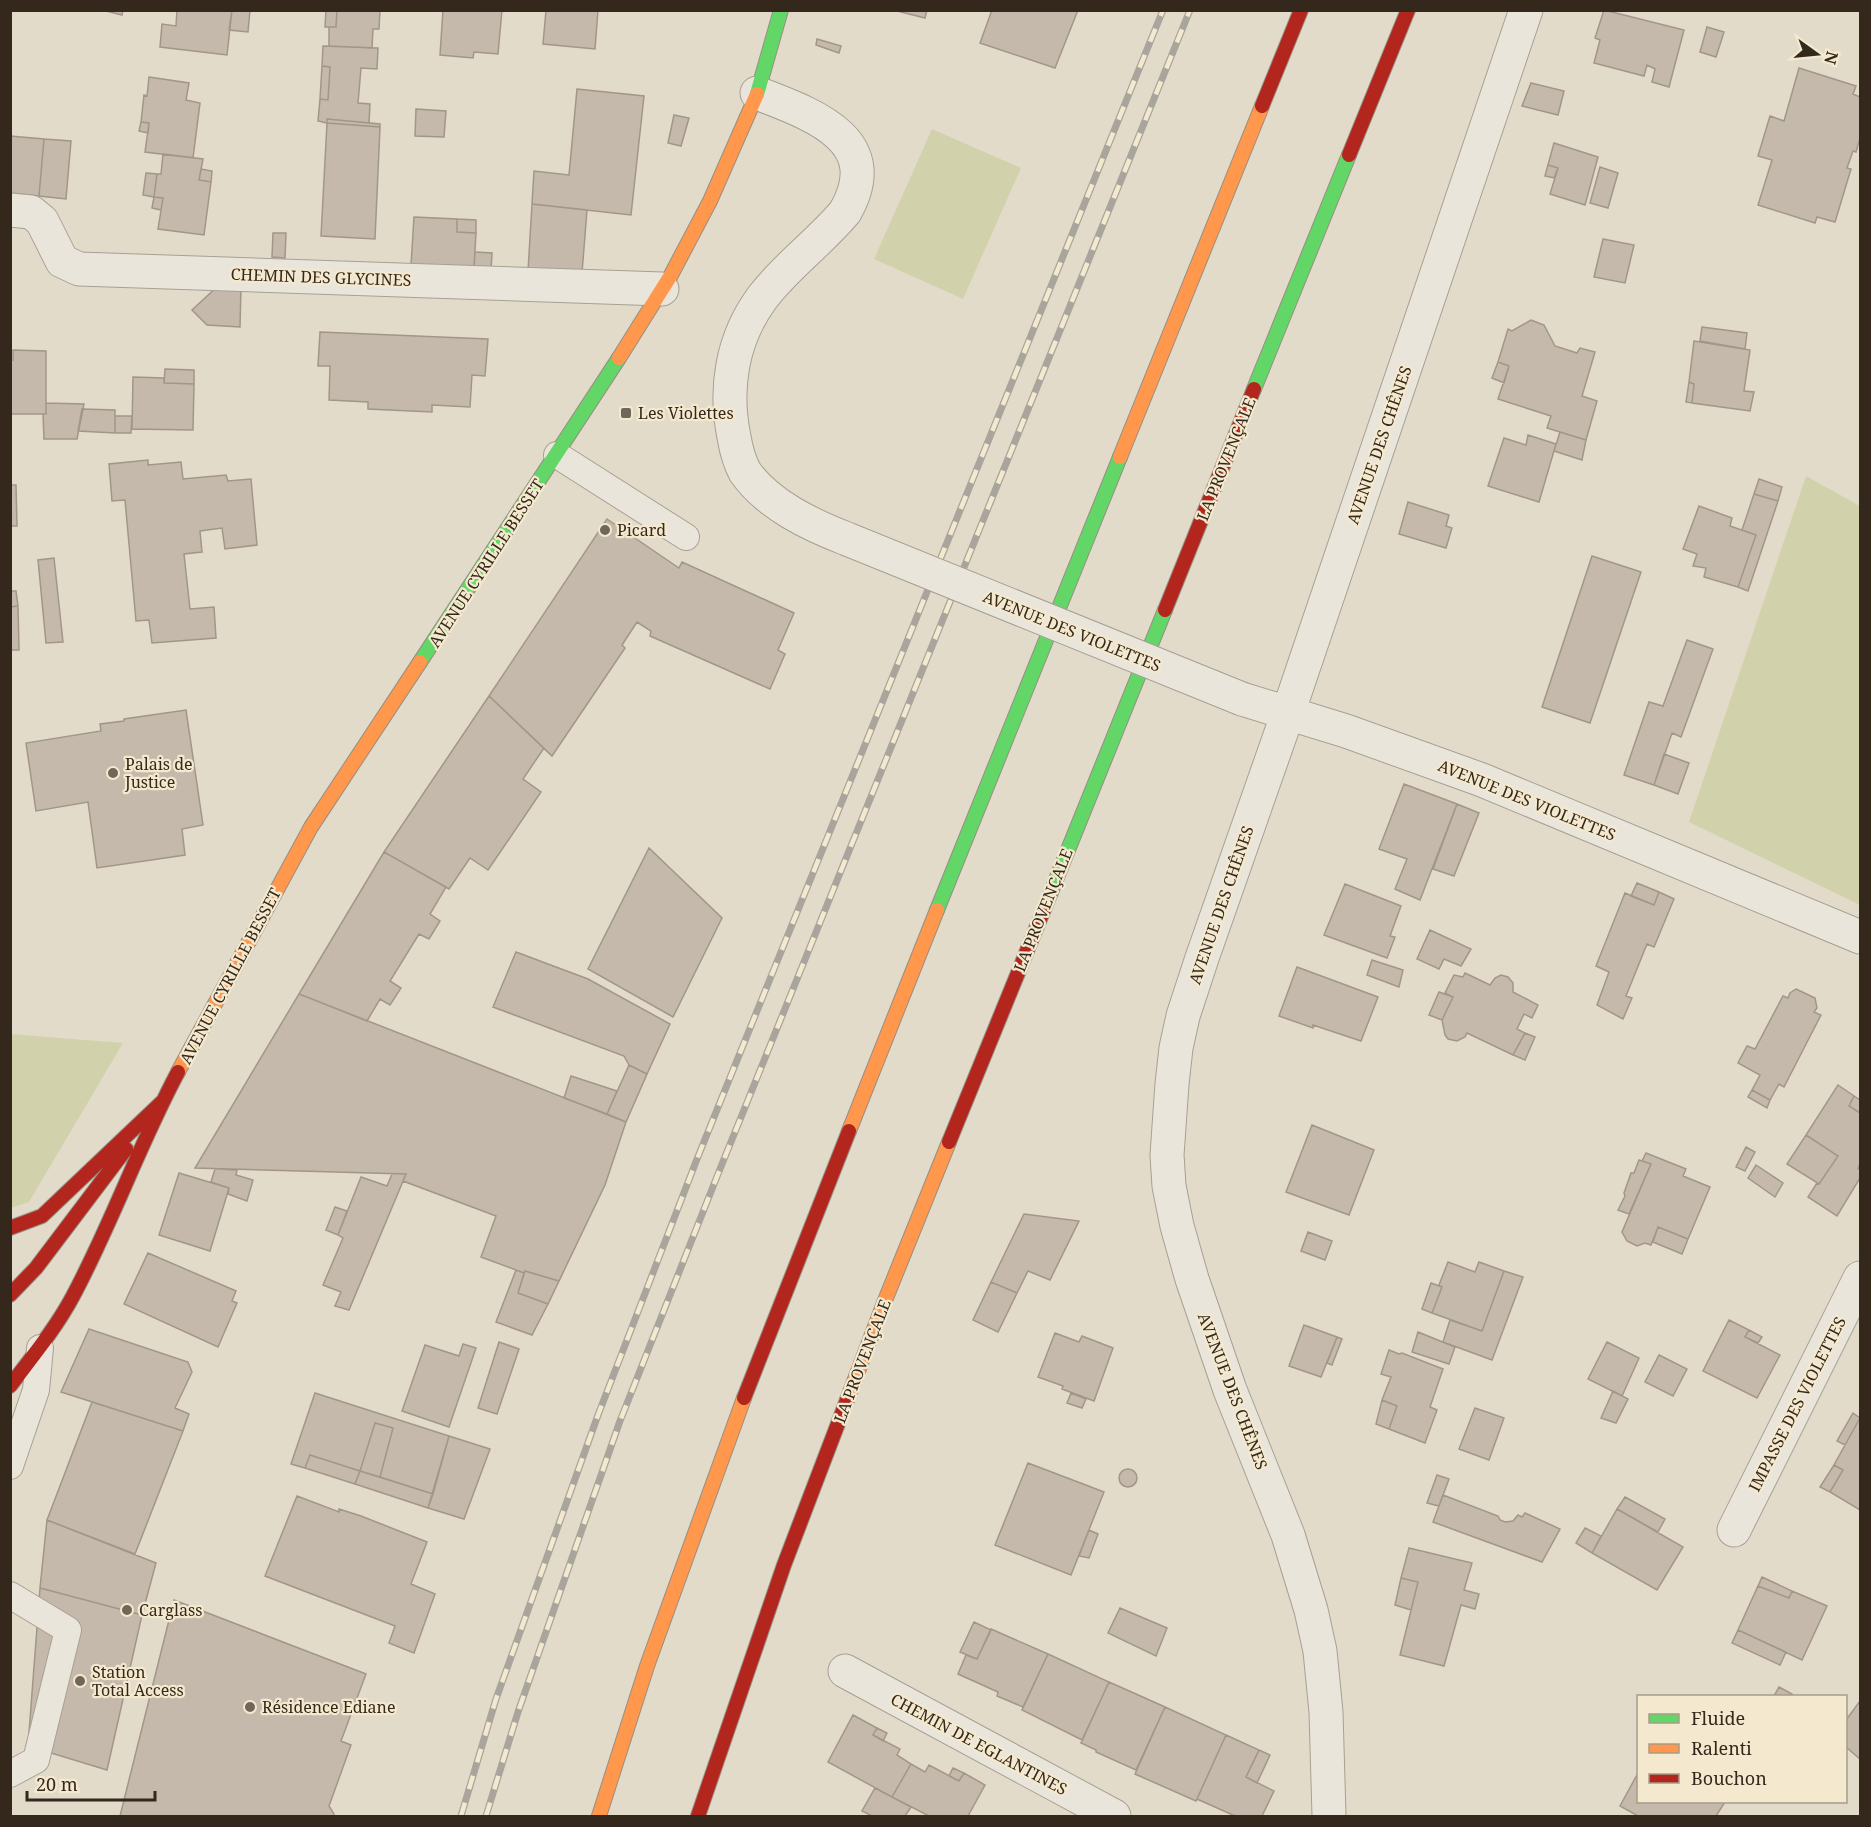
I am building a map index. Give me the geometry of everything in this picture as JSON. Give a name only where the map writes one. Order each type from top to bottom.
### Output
[{"type":"main road","name":"AVENUE CYRILLE BESSET","points":[[10,1386],[40,1348],[73,1296],[108,1226],[162,1102],[311,827],[597,395],[671,275],[697,227],[757,93],[781,10]]},
{"type":"main road","points":[[599,1816],[647,1666],[747,1389],[885,1038],[1301,10]]},
{"type":"main road","name":"LA PROVENÇALE","points":[[698,1816],[784,1565],[884,1303],[1408,10]]},
{"type":"main road","name":"AVENUE CYRILLE BESSET","points":[[10,1295],[36,1268],[162,1102]]},
{"type":"main road","points":[[10,1228],[42,1216],[162,1102]]},
{"type":"street","name":"AVENUE DES CHÊNES","points":[[1329,1816],[1326,1712],[1320,1651],[1311,1610],[1288,1534],[1230,1390],[1192,1279],[1177,1226],[1169,1186],[1167,1155],[1173,1072],[1183,1016],[1202,958],[1288,713],[1526,10]]},
{"type":"street","name":"AVENUE DES VIOLETTES","points":[[757,93],[815,116],[848,145],[857,173],[852,200],[845,212],[780,277],[748,320],[731,368],[731,422],[740,461],[747,474],[778,503],[822,530],[1242,699],[1346,731],[1482,780],[1860,938]]},
{"type":"street","name":"CHEMIN DES GLYCINES","points":[[10,210],[31,212],[42,220],[62,261],[80,269],[662,289]]},
{"type":"street","name":"IMPASSE DES VIOLETTES","points":[[1734,1530],[1860,1278]]},
{"type":"street","name":"CHEMIN DE EGLANTINES","points":[[845,1671],[1114,1816]]},
{"type":"lane","points":[[557,455],[686,537]]},
{"type":"lane","points":[[10,1466],[36,1390],[40,1348]]},
{"type":"lane","points":[[10,1596],[68,1630],[36,1760],[10,1774]]},
{"type":"green space","points":[[932,129],[1021,168],[963,299],[874,259]]},
{"type":"green space","points":[[1806,476],[1860,506],[1860,905],[1689,822]]},
{"type":"green space","points":[[10,1034],[123,1043],[29,1202],[11,1208]]},
{"type":"building","points":[[102,10],[123,10],[122,15]]},
{"type":"building","points":[[177,10],[232,10],[227,55],[160,47],[162,24],[176,26]]},
{"type":"building","points":[[232,10],[250,10],[248,32],[229,30]]},
{"type":"building","points":[[326,10],[337,10],[336,27],[325,27]]},
{"type":"building","points":[[337,10],[380,10],[379,29],[373,29],[372,48],[329,46],[329,27],[336,27]]},
{"type":"building","points":[[443,10],[502,10],[498,54],[474,52],[473,58],[440,55]]},
{"type":"building","points":[[546,10],[598,10],[595,49],[543,44]]},
{"type":"building","points":[[893,10],[927,10],[925,18]]},
{"type":"building","points":[[992,10],[1078,10],[1055,68],[980,43]]},
{"type":"building","points":[[1604,10],[1684,30],[1669,87],[1652,82],[1655,69],[1647,65],[1644,76],[1594,63],[1600,40],[1595,38]]},
{"type":"building","points":[[1707,27],[1724,32],[1716,57],[1700,52]]},
{"type":"building","points":[[817,39],[841,46],[839,53],[816,45]]},
{"type":"building","points":[[323,46],[378,48],[377,69],[361,68],[358,103],[370,104],[369,123],[327,119],[327,123],[318,121],[320,99],[328,100],[330,67],[322,66]]},
{"type":"building","points":[[322,66],[330,67],[328,100],[320,99]]},
{"type":"building","points":[[1799,68],[1856,86],[1853,94],[1860,97],[1860,138],[1856,152],[1853,151],[1847,168],[1851,169],[1835,222],[1817,217],[1815,223],[1758,205],[1772,160],[1758,156],[1770,116],[1784,121]]},
{"type":"building","points":[[149,77],[189,83],[186,100],[200,103],[193,158],[145,152],[149,123],[141,122]]},
{"type":"building","points":[[1531,83],[1564,91],[1558,115],[1522,106]]},
{"type":"building","points":[[577,89],[644,96],[631,215],[532,204],[534,171],[569,175]]},
{"type":"building","points":[[416,109],[446,111],[444,137],[415,136]]},
{"type":"building","points":[[674,115],[689,118],[681,146],[668,143]]},
{"type":"building","points":[[327,119],[380,124],[380,127],[327,123]]},
{"type":"building","points":[[141,122],[149,123],[148,133],[139,131]]},
{"type":"building","points":[[327,123],[380,127],[375,239],[321,236]]},
{"type":"building","points":[[10,136],[44,139],[39,196],[10,193]]},
{"type":"building","points":[[44,139],[71,141],[66,199],[39,196]]},
{"type":"building","points":[[1554,143],[1598,157],[1585,205],[1550,194],[1558,168],[1548,165]]},
{"type":"building","points":[[163,154],[203,159],[199,180],[211,182],[204,235],[158,229],[163,198],[154,197],[157,174],[161,174]]},
{"type":"building","points":[[1548,165],[1558,168],[1554,178],[1545,176]]},
{"type":"building","points":[[1600,167],[1618,173],[1608,208],[1590,203]]},
{"type":"building","points":[[201,169],[212,171],[211,182],[199,180]]},
{"type":"building","points":[[146,173],[157,174],[154,197],[143,195]]},
{"type":"building","points":[[154,197],[163,198],[161,210],[152,208]]},
{"type":"building","points":[[532,204],[587,210],[582,273],[528,271]]},
{"type":"building","points":[[414,217],[457,219],[457,232],[476,233],[474,268],[411,265]]},
{"type":"building","points":[[457,219],[476,220],[476,233],[457,232]]},
{"type":"building","points":[[273,233],[286,233],[285,258],[272,257]]},
{"type":"building","points":[[1603,239],[1634,245],[1625,283],[1594,277]]},
{"type":"building","points":[[475,252],[492,253],[491,270],[474,268]]},
{"type":"building","points":[[219,285],[241,286],[240,327],[207,325],[192,310]]},
{"type":"building","points":[[1531,320],[1544,325],[1555,346],[1577,353],[1580,348],[1595,352],[1582,396],[1597,401],[1586,440],[1547,428],[1551,416],[1498,399],[1509,366],[1498,362],[1508,329],[1512,331]]},
{"type":"building","points":[[1702,327],[1747,333],[1745,349],[1700,341]]},
{"type":"building","points":[[320,332],[488,339],[485,376],[472,375],[470,407],[432,405],[432,412],[368,409],[368,402],[329,400],[330,366],[318,366]]},
{"type":"building","points":[[1694,341],[1750,350],[1744,391],[1754,392],[1750,411],[1692,403],[1694,384],[1689,382]]},
{"type":"building","points":[[13,350],[46,351],[46,414],[10,414],[10,360],[13,360]]},
{"type":"building","points":[[1498,362],[1509,366],[1504,383],[1492,378]]},
{"type":"building","points":[[165,369],[194,370],[194,384],[164,383]]},
{"type":"building","points":[[133,377],[164,378],[164,383],[194,384],[193,430],[132,429]]},
{"type":"building","points":[[1689,382],[1694,384],[1692,403],[1686,402]]},
{"type":"building","points":[[46,403],[84,404],[77,439],[44,439],[43,414],[46,414]]},
{"type":"building","points":[[82,409],[115,410],[115,433],[78,431]]},
{"type":"building","points":[[115,416],[132,416],[131,433],[115,433]]},
{"type":"building","points":[[1560,432],[1586,440],[1582,460],[1554,451]]},
{"type":"building","points":[[1528,435],[1556,444],[1539,502],[1488,486],[1504,438],[1526,445]]},
{"type":"building","points":[[148,460],[148,465],[181,462],[183,479],[226,475],[228,481],[251,479],[257,545],[225,549],[222,528],[200,531],[202,552],[184,554],[190,609],[214,607],[216,638],[152,643],[149,620],[136,621],[125,500],[112,501],[109,464]]},
{"type":"building","points":[[1759,479],[1782,487],[1778,501],[1754,494]]},
{"type":"building","points":[[10,485],[16,485],[17,526],[10,526]]},
{"type":"building","points":[[1754,494],[1778,501],[1748,591],[1738,587],[1756,535],[1742,530]]},
{"type":"building","points":[[1408,502],[1449,515],[1446,526],[1452,528],[1446,548],[1399,534]]},
{"type":"building","points":[[1699,506],[1732,518],[1730,526],[1756,535],[1738,587],[1704,577],[1706,568],[1693,566],[1697,554],[1683,549]]},
{"type":"building","points":[[607,519],[679,568],[682,562],[794,613],[778,650],[785,654],[770,689],[650,636],[651,631],[637,622],[622,645],[625,648],[552,756],[489,696]]},
{"type":"building","points":[[1592,556],[1641,572],[1590,723],[1542,707]]},
{"type":"building","points":[[54,558],[63,642],[46,643],[38,560]]},
{"type":"building","points":[[10,591],[16,591],[18,606],[10,607]]},
{"type":"building","points":[[18,606],[19,650],[10,650],[10,607]]},
{"type":"building","points":[[1687,640],[1713,649],[1681,737],[1672,733],[1654,785],[1624,775],[1649,702],[1663,706]]},
{"type":"building","points":[[489,696],[544,748],[523,779],[541,792],[488,870],[470,858],[449,889],[384,852]]},
{"type":"building","name":"Palais de Justice","points":[[186,710],[203,825],[182,829],[185,855],[97,868],[88,802],[36,811],[26,743],[101,731],[100,724],[124,721],[124,719]]},
{"type":"building","points":[[1664,754],[1689,763],[1678,794],[1654,785]]},
{"type":"building","points":[[1404,784],[1457,804],[1420,900],[1395,889],[1407,859],[1379,849]]},
{"type":"building","points":[[1457,804],[1479,813],[1454,876],[1433,869]]},
{"type":"building","points":[[649,848],[722,918],[673,1017],[588,969]]},
{"type":"building","points":[[384,852],[446,887],[430,914],[440,921],[429,939],[419,934],[390,981],[401,988],[390,1005],[380,999],[367,1021],[299,994]]},
{"type":"building","points":[[1637,883],[1659,892],[1654,905],[1631,896]]},
{"type":"building","points":[[1345,884],[1401,906],[1390,936],[1395,937],[1387,958],[1324,935]]},
{"type":"building","points":[[1659,892],[1674,899],[1654,947],[1647,944],[1626,996],[1632,998],[1623,1019],[1597,1005],[1609,972],[1596,966],[1625,893],[1654,905]]},
{"type":"building","points":[[1430,930],[1471,949],[1461,966],[1444,959],[1439,969],[1417,959]]},
{"type":"building","points":[[516,952],[588,979],[670,1024],[647,1074],[629,1065],[624,1056],[493,1007]]},
{"type":"building","points":[[1372,960],[1403,970],[1399,987],[1367,975]]},
{"type":"building","points":[[1297,967],[1378,997],[1361,1041],[1279,1016]]},
{"type":"building","points":[[1465,973],[1490,985],[1495,978],[1501,975],[1508,977],[1513,983],[1513,992],[1538,1005],[1532,1018],[1524,1014],[1517,1029],[1525,1033],[1513,1055],[1467,1033],[1465,1037],[1457,1041],[1448,1039],[1445,1035],[1442,1020],[1453,997],[1445,993],[1454,975],[1463,977]]},
{"type":"building","points":[[1796,989],[1815,998],[1817,1008],[1814,1012],[1821,1015],[1784,1087],[1779,1084],[1770,1100],[1752,1090],[1760,1075],[1738,1063],[1747,1046],[1755,1049],[1783,996],[1788,998],[1790,993]]},
{"type":"building","points":[[1439,992],[1453,997],[1442,1020],[1429,1015]]},
{"type":"building","points":[[299,994],[626,1122],[605,1185],[559,1281],[525,1271],[524,1273],[481,1257],[496,1216],[403,1181],[406,1174],[195,1168]]},
{"type":"building","points":[[1525,1033],[1535,1037],[1525,1060],[1513,1055]]},
{"type":"building","points":[[629,1065],[647,1074],[626,1122],[607,1114]]},
{"type":"building","points":[[571,1076],[617,1091],[607,1114],[564,1098]]},
{"type":"building","points":[[1838,1085],[1854,1096],[1849,1106],[1860,1113],[1860,1164],[1858,1168],[1860,1178],[1837,1216],[1808,1197],[1838,1156],[1806,1135]]},
{"type":"building","points":[[1752,1090],[1770,1100],[1767,1108],[1748,1097]]},
{"type":"building","points":[[1854,1096],[1860,1100],[1860,1113],[1849,1106]]},
{"type":"building","points":[[1312,1125],[1374,1150],[1349,1215],[1286,1192]]},
{"type":"building","points":[[1806,1135],[1838,1156],[1819,1184],[1787,1164]]},
{"type":"building","points":[[1746,1147],[1755,1152],[1745,1171],[1736,1167]]},
{"type":"building","points":[[1646,1153],[1686,1169],[1683,1176],[1710,1187],[1688,1239],[1658,1227],[1651,1245],[1645,1243],[1637,1246],[1627,1241],[1622,1232],[1651,1164],[1642,1161]]},
{"type":"building","points":[[1639,1160],[1651,1164],[1629,1214],[1618,1210],[1625,1196],[1631,1173],[1634,1173]]},
{"type":"building","points":[[1756,1165],[1783,1183],[1775,1197],[1748,1178]]},
{"type":"building","points":[[215,1169],[237,1170],[236,1175],[253,1180],[247,1201],[228,1194],[229,1188],[211,1182]]},
{"type":"building","points":[[179,1173],[229,1188],[210,1251],[159,1235]]},
{"type":"building","points":[[392,1174],[406,1174],[349,1310],[335,1306],[341,1292],[323,1285],[343,1238],[338,1235],[361,1177],[387,1186]]},
{"type":"building","points":[[335,1207],[347,1211],[338,1235],[326,1230]]},
{"type":"building","points":[[1024,1214],[1079,1221],[1050,1280],[1028,1271],[1017,1293],[991,1282]]},
{"type":"building","points":[[1658,1227],[1688,1239],[1682,1254],[1653,1242]]},
{"type":"building","points":[[1308,1232],[1332,1241],[1325,1260],[1301,1251]]},
{"type":"building","points":[[148,1253],[236,1291],[232,1301],[237,1303],[218,1347],[124,1304]]},
{"type":"building","points":[[1448,1262],[1475,1272],[1479,1262],[1504,1271],[1482,1331],[1432,1313]]},
{"type":"building","points":[[516,1270],[524,1273],[518,1293],[548,1304],[532,1335],[496,1322]]},
{"type":"building","points":[[525,1271],[559,1281],[548,1304],[518,1293]]},
{"type":"building","points":[[1504,1271],[1523,1277],[1492,1360],[1443,1342],[1450,1320],[1482,1331]]},
{"type":"building","points":[[991,1282],[1017,1293],[998,1332],[973,1320]]},
{"type":"building","points":[[1431,1283],[1442,1287],[1432,1313],[1422,1309]]},
{"type":"building","points":[[1729,1320],[1749,1330],[1745,1337],[1780,1355],[1757,1398],[1703,1371]]},
{"type":"building","points":[[1304,1325],[1337,1337],[1321,1377],[1289,1366]]},
{"type":"building","points":[[89,1329],[188,1362],[192,1372],[175,1408],[189,1414],[183,1431],[61,1392]]},
{"type":"building","points":[[1749,1330],[1762,1337],[1758,1343],[1745,1337]]},
{"type":"building","points":[[1418,1332],[1455,1347],[1449,1364],[1412,1352]]},
{"type":"building","points":[[1055,1333],[1079,1342],[1082,1336],[1113,1348],[1094,1401],[1038,1377]]},
{"type":"building","points":[[1337,1337],[1342,1339],[1332,1365],[1327,1363]]},
{"type":"building","points":[[499,1342],[519,1349],[497,1414],[478,1408]]},
{"type":"building","points":[[1607,1342],[1639,1358],[1622,1396],[1588,1379]]},
{"type":"building","points":[[463,1344],[476,1348],[449,1427],[402,1411],[425,1345],[459,1356]]},
{"type":"building","points":[[1389,1350],[1443,1369],[1430,1407],[1437,1410],[1425,1443],[1389,1429],[1397,1406],[1382,1400],[1391,1377],[1381,1374]]},
{"type":"building","points":[[1659,1355],[1687,1369],[1673,1396],[1645,1382]]},
{"type":"building","points":[[1613,1391],[1628,1399],[1616,1423],[1601,1418]]},
{"type":"building","points":[[315,1393],[449,1436],[433,1494],[380,1477],[393,1428],[375,1423],[360,1471],[310,1455],[305,1468],[291,1464]]},
{"type":"building","points":[[1071,1393],[1086,1399],[1082,1408],[1067,1403]]},
{"type":"building","points":[[1382,1400],[1397,1406],[1389,1429],[1376,1424]]},
{"type":"building","points":[[92,1402],[183,1431],[135,1554],[47,1520]]},
{"type":"building","points":[[1475,1408],[1504,1418],[1489,1460],[1459,1449]]},
{"type":"building","points":[[1853,1413],[1860,1418],[1845,1445],[1837,1441]]},
{"type":"building","points":[[1860,1418],[1860,1510],[1830,1492],[1843,1470],[1834,1465]]},
{"type":"building","points":[[375,1423],[393,1428],[380,1477],[360,1471]]},
{"type":"building","points":[[449,1436],[490,1449],[464,1519],[428,1508]]},
{"type":"building","points":[[310,1455],[360,1471],[355,1484],[305,1468]]},
{"type":"building","points":[[1028,1463],[1104,1492],[1071,1575],[995,1545]]},
{"type":"building","points":[[1834,1465],[1843,1470],[1830,1492],[1820,1487]]},
{"type":"building","points":[[1128,1469],[1134,1472],[1137,1478],[1134,1484],[1128,1487],[1122,1484],[1119,1478],[1122,1472]]},
{"type":"building","points":[[360,1471],[433,1494],[428,1508],[355,1484]]},
{"type":"building","points":[[1437,1475],[1449,1479],[1439,1506],[1427,1503]]},
{"type":"building","points":[[1443,1495],[1498,1516],[1505,1522],[1513,1521],[1518,1515],[1522,1517],[1525,1513],[1560,1529],[1542,1562],[1433,1522]]},
{"type":"building","points":[[297,1496],[339,1512],[339,1509],[361,1516],[427,1542],[411,1584],[435,1594],[414,1653],[389,1643],[395,1626],[265,1576]]},
{"type":"building","points":[[1625,1497],[1665,1519],[1658,1532],[1617,1509]]},
{"type":"building","points":[[1617,1509],[1683,1547],[1657,1590],[1592,1553]]},
{"type":"building","points":[[47,1520],[156,1563],[142,1615],[40,1588]]},
{"type":"building","points":[[1585,1528],[1601,1536],[1592,1553],[1576,1543]]},
{"type":"building","points":[[1089,1530],[1098,1534],[1089,1558],[1079,1556]]},
{"type":"building","points":[[1409,1548],[1472,1563],[1464,1590],[1479,1594],[1475,1609],[1461,1605],[1444,1666],[1400,1655],[1418,1582],[1401,1578]]},
{"type":"building","points":[[1762,1577],[1792,1591],[1789,1598],[1758,1586]]},
{"type":"building","points":[[1401,1578],[1418,1582],[1411,1610],[1395,1605]]},
{"type":"building","points":[[1758,1586],[1789,1598],[1792,1591],[1827,1606],[1802,1660],[1738,1630]]},
{"type":"building","name":"Station Total Access","points":[[40,1588],[142,1615],[107,1770],[28,1746]]},
{"type":"building","name":"Résidence Ediane","points":[[174,1600],[366,1674],[341,1741],[351,1745],[329,1806],[333,1816],[120,1816]]},
{"type":"building","points":[[1120,1608],[1167,1628],[1156,1656],[1108,1633]]},
{"type":"building","points":[[974,1622],[991,1630],[977,1659],[960,1652]]},
{"type":"building","points":[[991,1629],[1048,1654],[1023,1707],[997,1696],[998,1692],[958,1674],[966,1655],[977,1659]]},
{"type":"building","points":[[1738,1630],[1786,1652],[1780,1665],[1732,1643]]},
{"type":"building","points":[[1048,1654],[1109,1682],[1082,1740],[1022,1710]]},
{"type":"building","points":[[1109,1682],[1165,1707],[1136,1770],[1081,1743]]},
{"type":"building","points":[[1779,1687],[1792,1694],[1792,1695],[1775,1695]]},
{"type":"building","points":[[1860,1701],[1860,1759],[1847,1748],[1847,1719]]},
{"type":"building","points":[[1165,1707],[1226,1735],[1196,1801],[1135,1774]]},
{"type":"building","points":[[853,1715],[877,1728],[873,1735],[900,1749],[897,1755],[911,1764],[892,1797],[828,1762]]},
{"type":"building","points":[[877,1728],[887,1733],[883,1741],[873,1735]]},
{"type":"building","points":[[1226,1735],[1259,1750],[1246,1777],[1274,1791],[1262,1816],[1235,1816],[1197,1799]]},
{"type":"building","points":[[1259,1750],[1270,1755],[1257,1783],[1246,1777]]},
{"type":"building","points":[[911,1764],[925,1772],[929,1765],[959,1781],[964,1773],[985,1785],[968,1816],[929,1816],[892,1797]]},
{"type":"building","points":[[953,1768],[964,1773],[959,1781],[949,1776]]},
{"type":"building","points":[[1637,1775],[1637,1803],[1724,1803],[1716,1816],[1638,1816],[1620,1806]]},
{"type":"building","points":[[875,1788],[911,1807],[905,1816],[872,1816],[862,1811]]},
{"type":"railway","points":[[461,1816],[496,1699],[598,1415],[697,1159],[1163,10]]},
{"type":"railway","points":[[486,1816],[518,1712],[620,1421],[1190,10]]},
{"type":"traffic: fast","points":[[757,94],[781,10]]},
{"type":"traffic: fast","points":[[1254,389],[1349,155]]},
{"type":"traffic: fast","points":[[420,662],[619,358]]},
{"type":"traffic: fast","points":[[937,910],[1120,457]]},
{"type":"traffic: fast","points":[[1051,892],[1165,610]]},
{"type":"traffic: slow","points":[[619,358],[671,275],[710,201],[757,94]]},
{"type":"traffic: slow","points":[[1120,457],[1262,106]]},
{"type":"traffic: slow","points":[[178,1072],[311,827],[420,662]]},
{"type":"traffic: slow","points":[[849,1131],[937,910]]},
{"type":"traffic: slow","points":[[847,1400],[949,1142]]},
{"type":"traffic: slow","points":[[599,1816],[647,1666],[744,1398]]},
{"type":"traffic: jam","points":[[1262,106],[1301,10]]},
{"type":"traffic: jam","points":[[1349,155],[1408,10]]},
{"type":"traffic: jam","points":[[1165,610],[1254,389]]},
{"type":"traffic: jam","points":[[949,1142],[1051,892]]},
{"type":"traffic: jam","points":[[10,1386],[51,1331],[73,1296],[178,1072]]},
{"type":"traffic: jam","points":[[10,1228],[42,1216],[162,1102]]},
{"type":"traffic: jam","points":[[744,1398],[849,1131]]},
{"type":"traffic: jam","points":[[10,1295],[36,1268],[126,1149]]},
{"type":"traffic: jam","points":[[698,1816],[784,1565],[847,1400]]},
{"type":"place","name":"Les Violettes","points":[[626,413]]},
{"type":"place","name":"Picard","points":[[605,530]]},
{"type":"place","name":"Palais de Justice","points":[[113,773]]},
{"type":"place","name":"Carglass","points":[[127,1610]]},
{"type":"place","name":"Station Total Access","points":[[80,1681]]},
{"type":"place","name":"Résidence Ediane","points":[[250,1707]]}]
